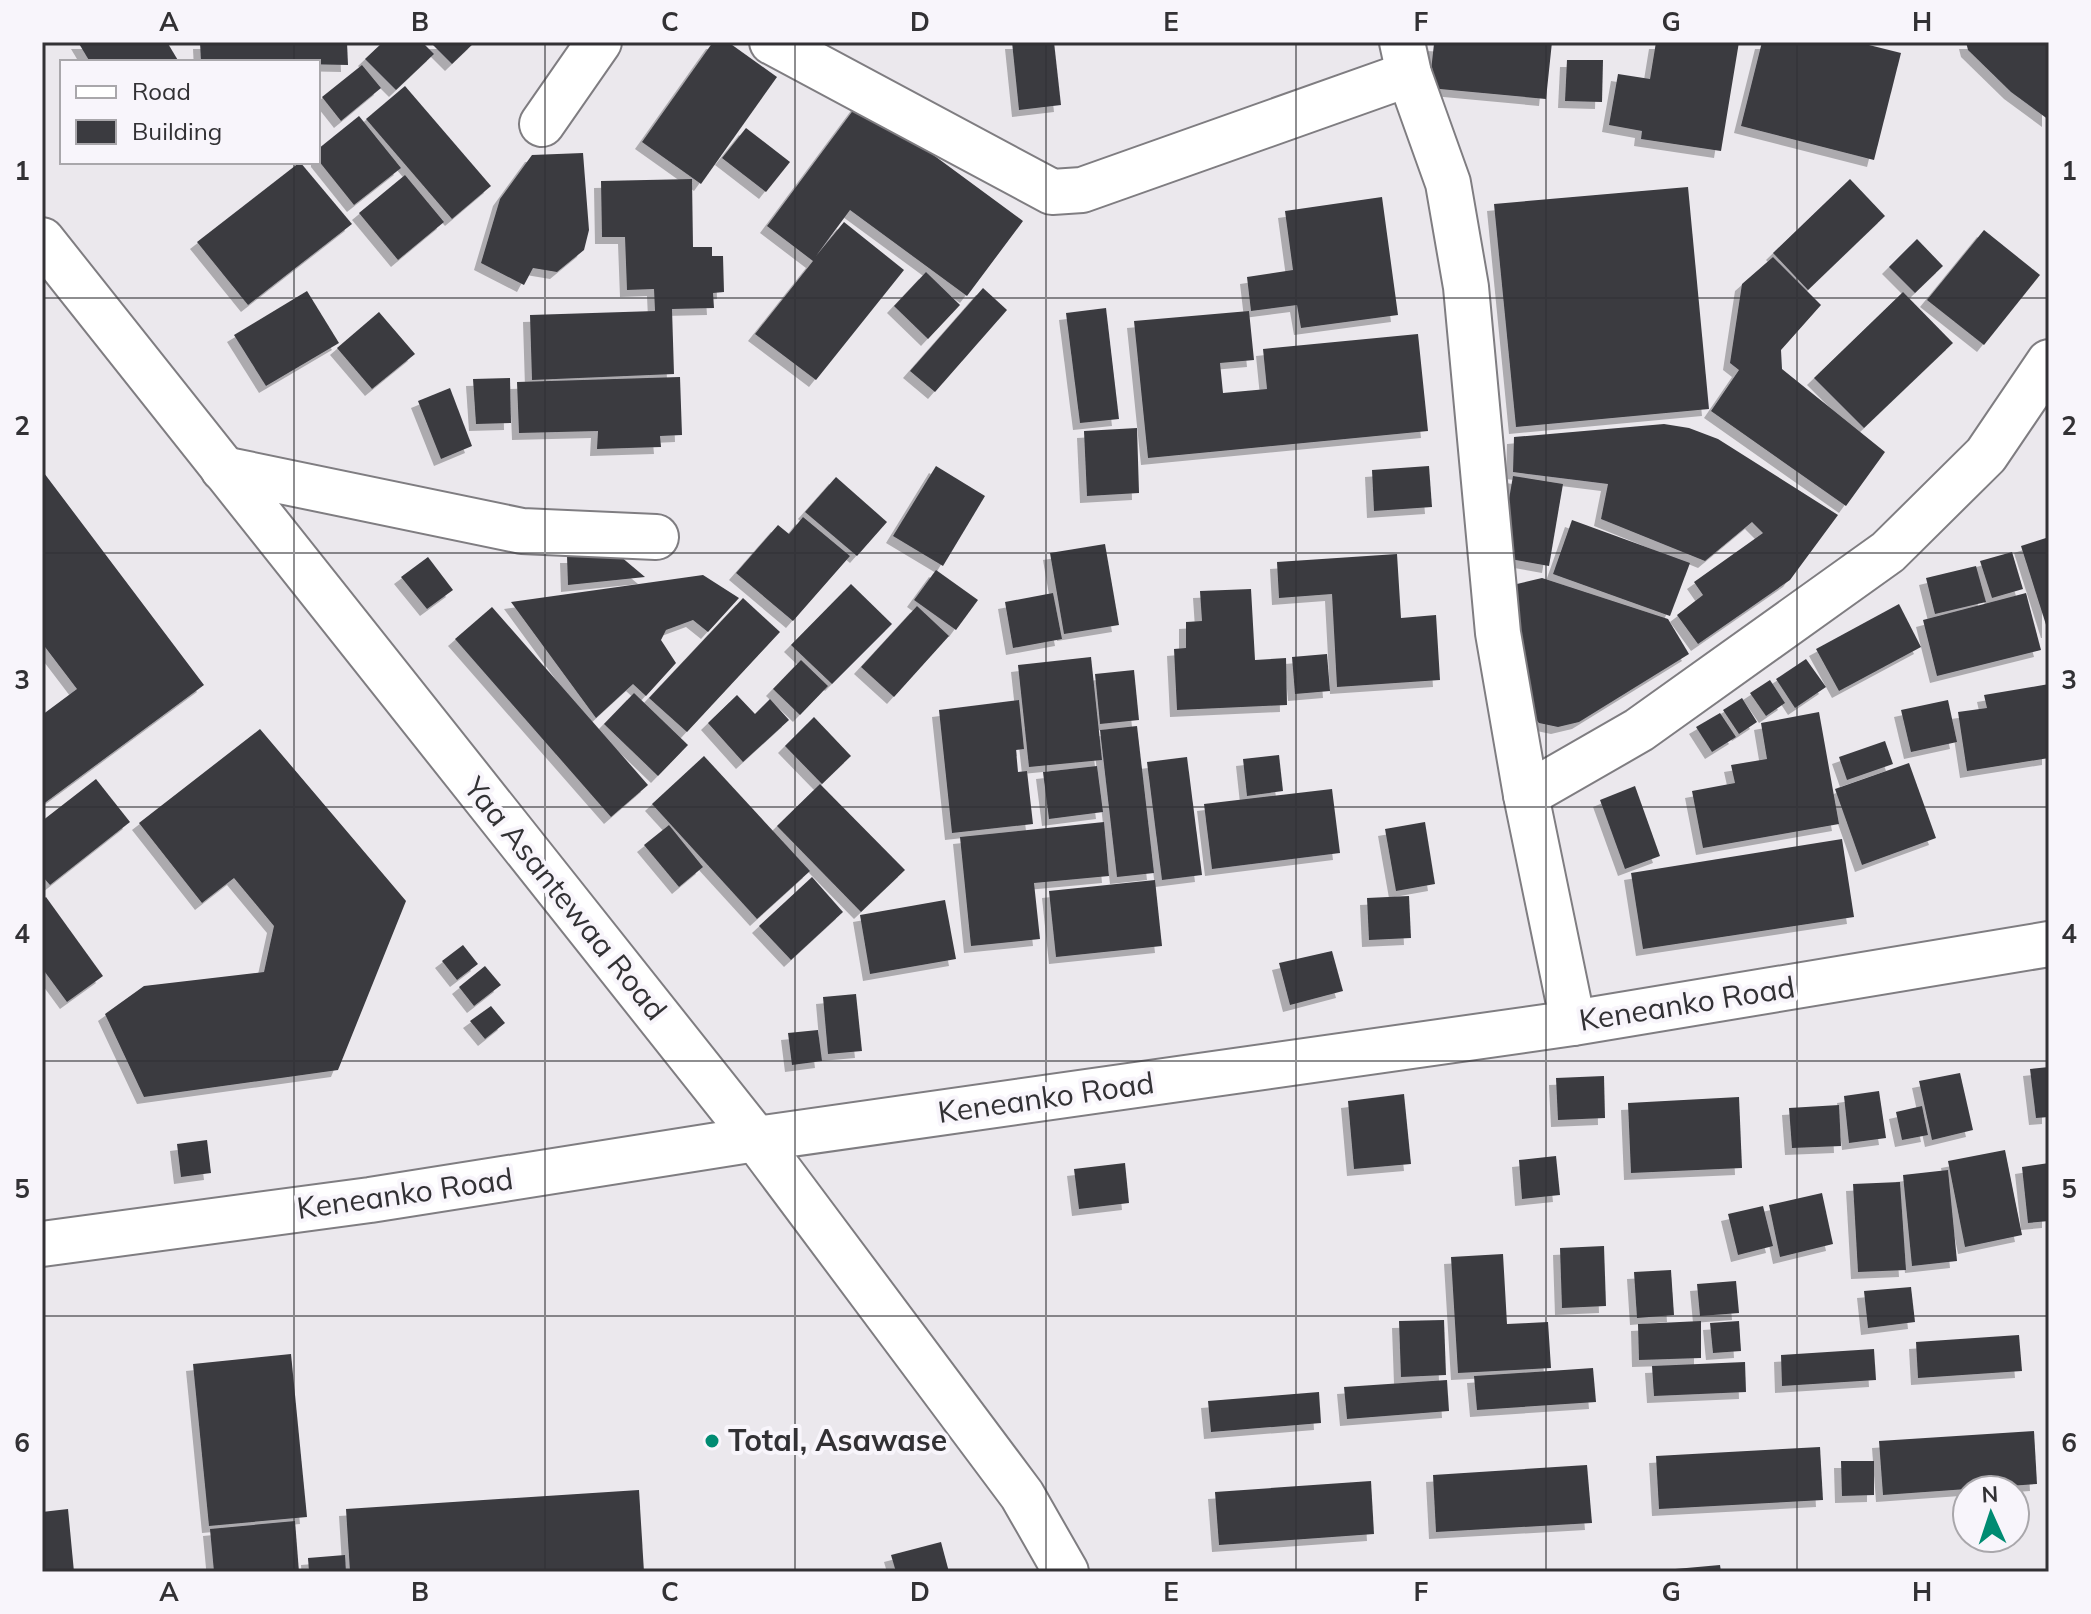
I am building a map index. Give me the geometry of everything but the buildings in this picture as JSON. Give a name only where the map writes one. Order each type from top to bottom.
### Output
[{"type":"street","points":[[542,124],[599,42]]},
{"type":"street","points":[[772,42],[1052,192],[1082,190],[1405,58],[1448,183],[1466,287],[1498,633],[1526,795],[1573,1023]]},
{"type":"street","name":"Yaa Asantewaa Road","points":[[42,240],[756,1139],[1022,1495],[1066,1572]]},
{"type":"street","points":[[1526,795],[1639,730],[1888,552],[1986,455],[2049,362]]},
{"type":"street","points":[[223,469],[522,531],[656,537]]},
{"type":"street","name":"Keneanko Road","points":[[42,1244],[370,1200],[756,1139],[1573,1023],[2049,944]]},
{"type":"place","name":"Total, Asawase","points":[[712,1441]]}]
